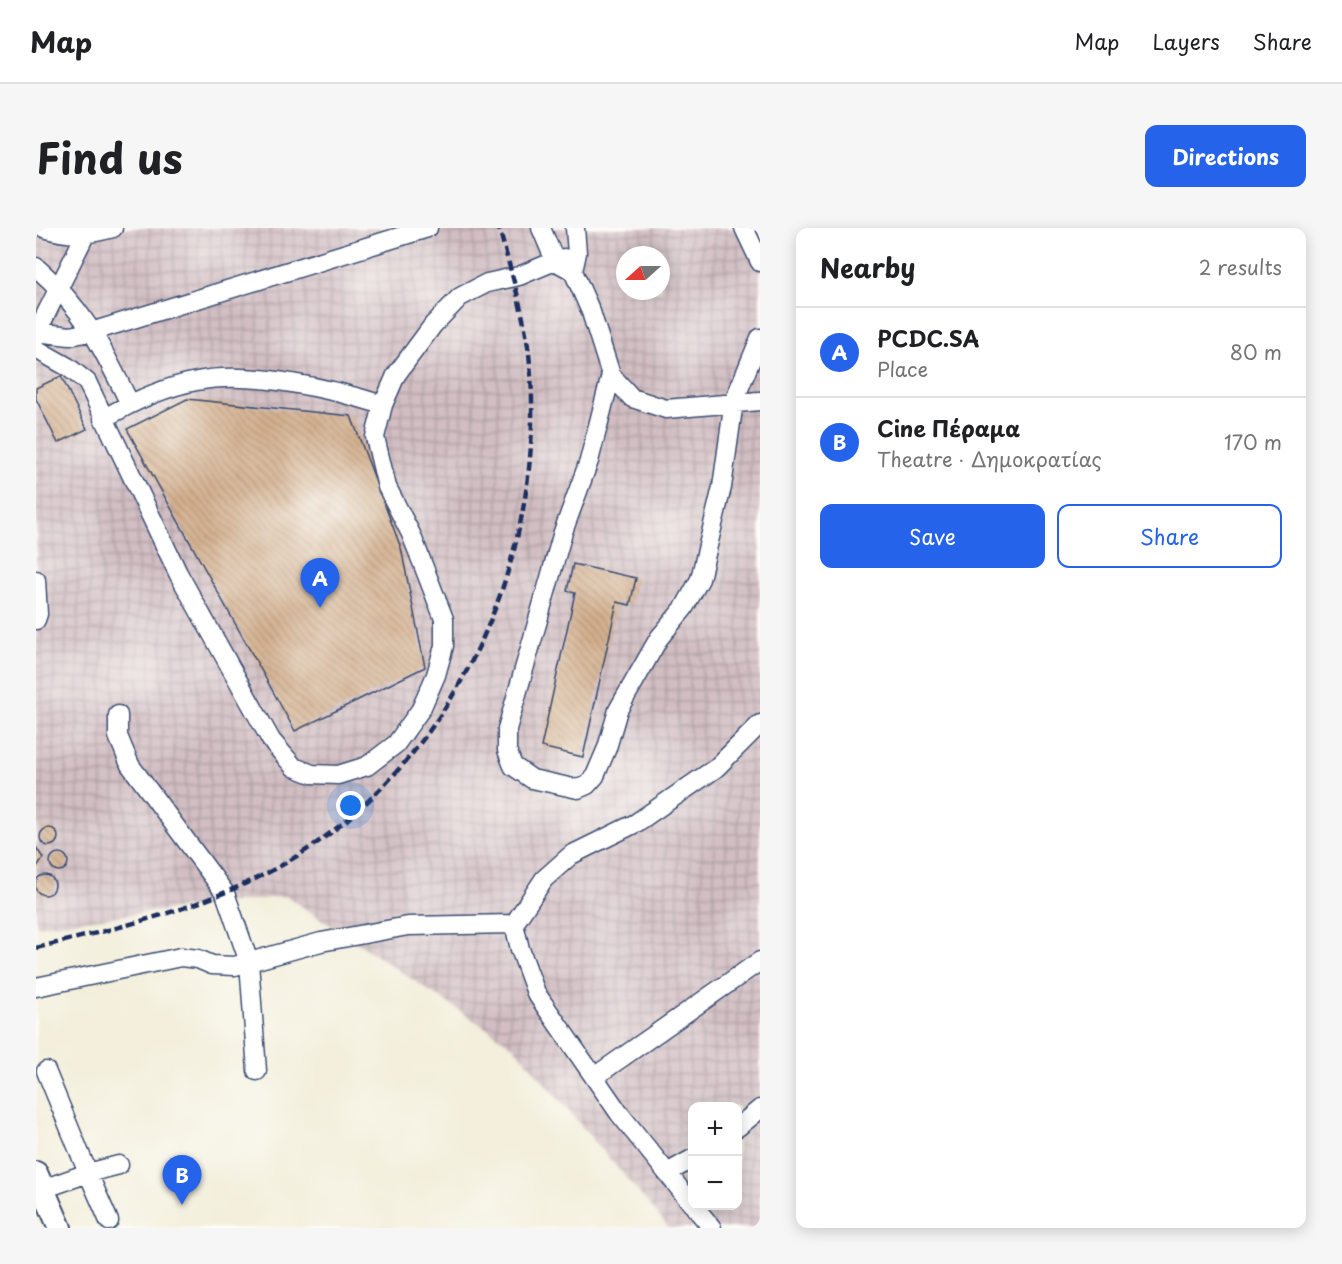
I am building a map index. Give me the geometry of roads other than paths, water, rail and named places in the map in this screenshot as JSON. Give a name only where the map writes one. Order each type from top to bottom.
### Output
[{"type":"main road","points":[[39,1181],[60,1228]]},
{"type":"lane","points":[[44,228],[63,234],[85,235],[113,228]]},
{"type":"lane","points":[[85,235],[36,332],[70,336],[94,332],[428,228]]},
{"type":"lane","points":[[541,228],[555,261],[573,271]]},
{"type":"lane","points":[[575,228],[577,253],[573,271],[591,312],[611,375],[632,398],[666,409],[760,400]]},
{"type":"lane","points":[[744,228],[760,262]]},
{"type":"lane","points":[[36,349],[68,367],[87,382],[184,583],[270,740],[294,767],[312,774],[338,775],[367,766],[396,744],[422,709],[436,675],[444,646],[444,619],[411,534],[387,487],[375,437],[383,405],[396,375],[433,325],[460,297],[487,283],[519,276],[577,253]]},
{"type":"lane","points":[[36,267],[59,287],[94,332],[130,404]]},
{"type":"lane","points":[[611,375],[603,413],[563,532],[507,729],[507,750],[513,766],[532,779],[550,785],[578,789],[587,785],[595,776],[607,748],[618,710],[659,638],[684,608],[700,579],[722,487],[734,401],[760,338]]},
{"type":"lane","points":[[103,419],[130,404],[198,380],[256,379],[353,396],[383,405]]},
{"type":"lane","points":[[36,580],[38,614],[36,620]]},
{"type":"lane","points":[[118,715],[118,736],[130,765],[225,893],[249,962],[257,1071]]},
{"type":"lane","points":[[514,924],[544,879],[571,855],[636,823],[716,768],[760,724]]},
{"type":"lane","points":[[36,987],[181,957],[225,966],[249,962],[321,942],[408,926],[514,924]]},
{"type":"lane","points":[[514,924],[536,993],[594,1077],[688,1199]]},
{"type":"lane","points":[[594,1077],[760,961]]},
{"type":"lane","points":[[46,1071],[109,1221]]},
{"type":"lane","points":[[742,1123],[760,1109]]},
{"type":"lane","points":[[667,1173],[688,1162]]},
{"type":"lane","points":[[39,1181],[119,1165]]},
{"type":"lane","points":[[697,1210],[712,1228]]},
{"type":"railway","points":[[36,948],[156,917],[214,897],[271,871],[334,830],[390,779],[436,721],[474,656],[503,586],[522,513],[531,438],[530,364],[522,312],[499,228]]},
{"type":"place","name":"PCDC.SA","points":[[320,608]]},
{"type":"place","name":"Cine Πέραμα","points":[[182,1205]]}]
